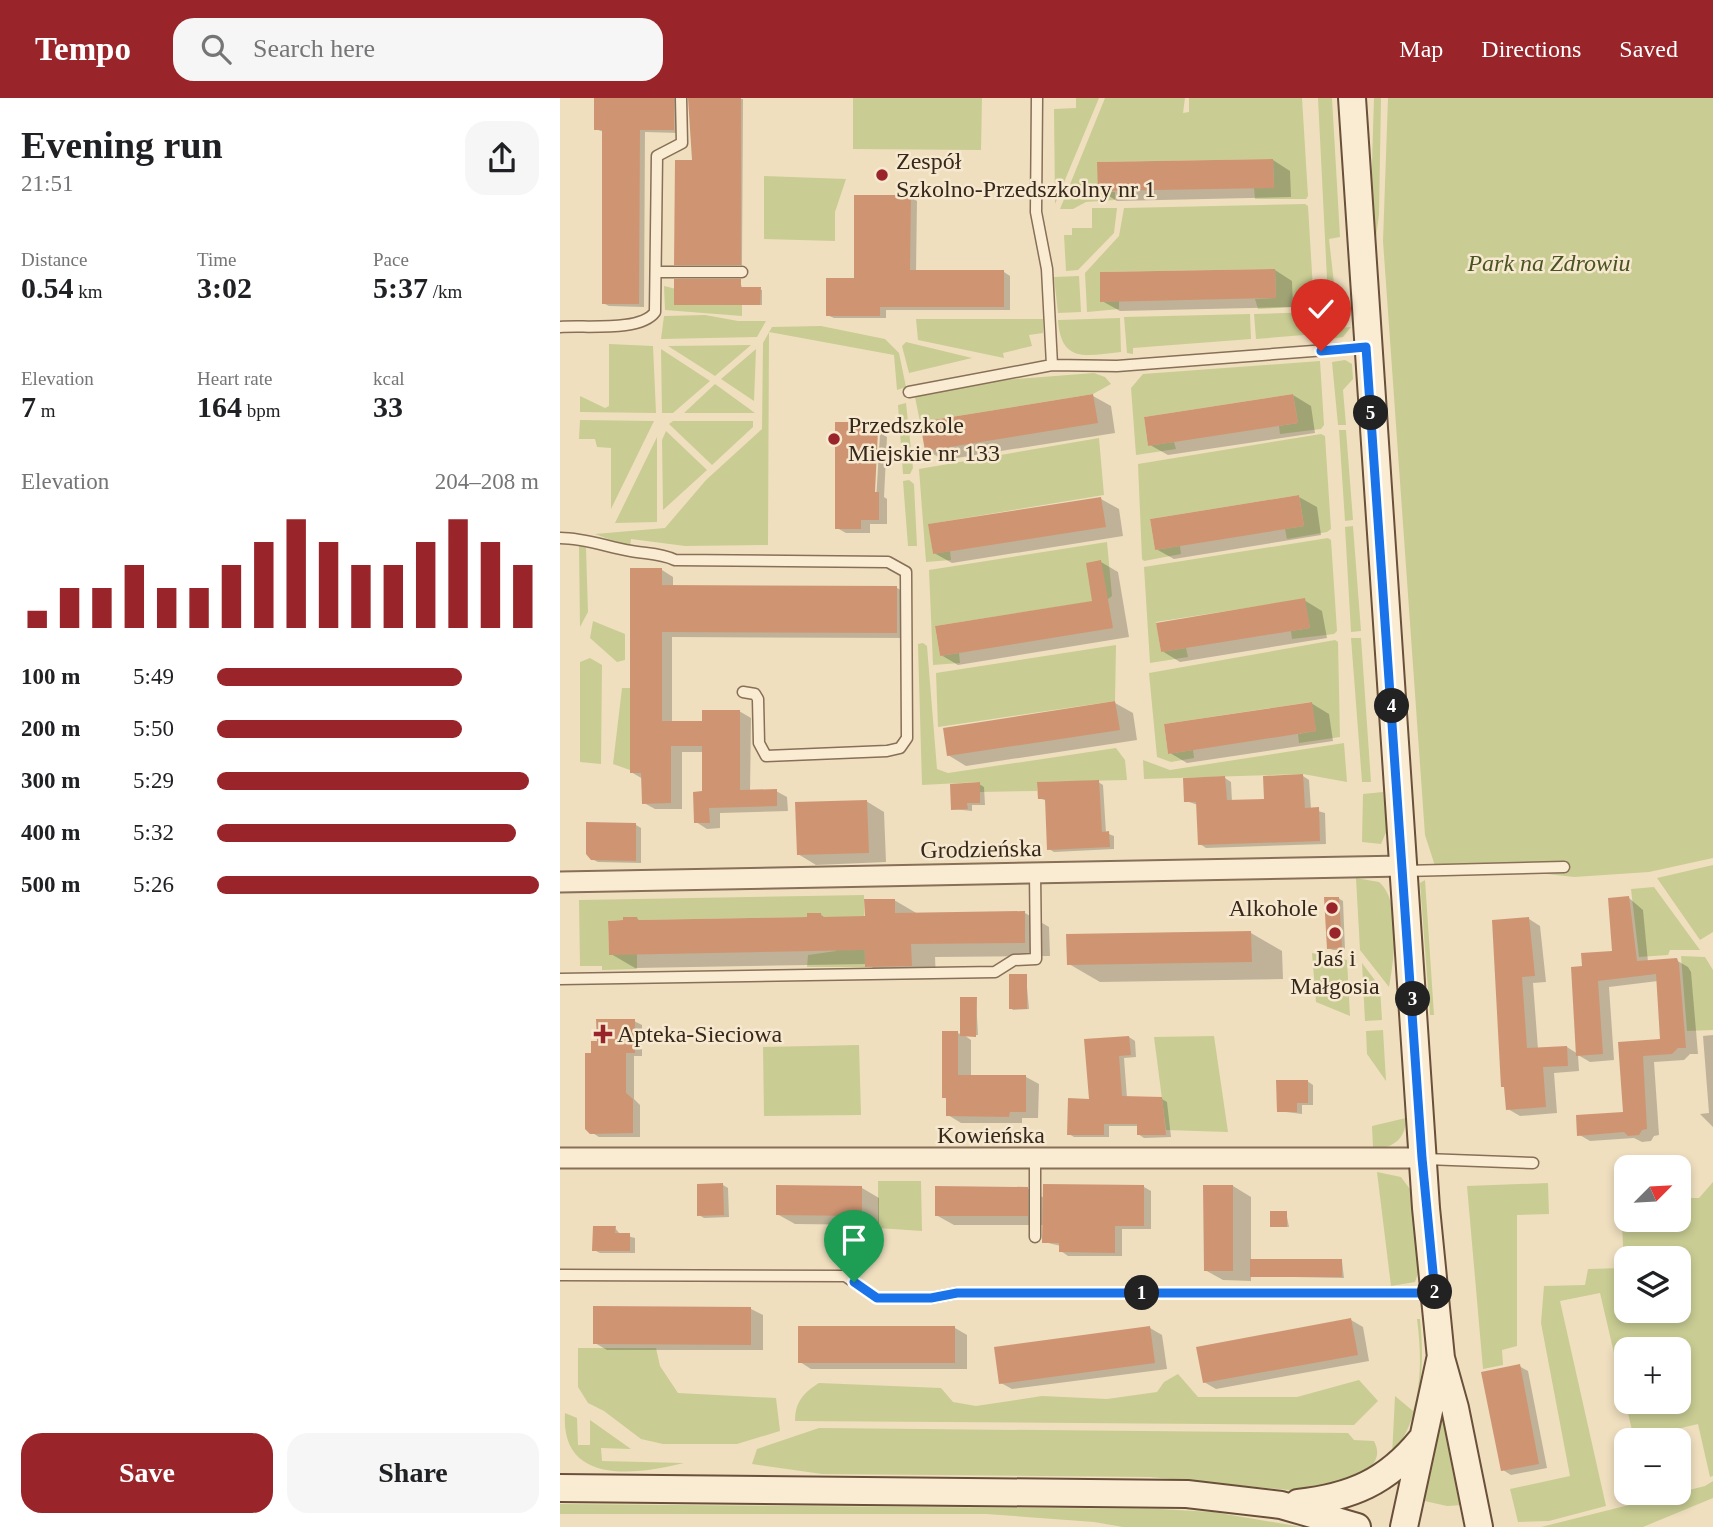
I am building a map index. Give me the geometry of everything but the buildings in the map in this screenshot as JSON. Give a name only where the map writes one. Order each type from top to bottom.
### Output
[{"type":"main road","points":[[1352,98],[1366,347],[1422,1158],[1441,1359],[1455,1408],[1479,1527]]},
{"type":"main road","points":[[1404,1527],[1441,1359]]},
{"type":"main road","points":[[1281,1505],[1336,1498],[1373,1484],[1406,1458],[1422,1438]]},
{"type":"main road","points":[[560,1488],[1139,1492],[1281,1505],[1357,1527]]},
{"type":"street","name":"Grodzieńska","points":[[560,882],[1035,872],[1404,868]]},
{"type":"street","name":"Kowieńska","points":[[560,1158],[1422,1158]]},
{"type":"lane","points":[[560,327],[634,324],[651,318],[655,312],[657,156],[682,143],[681,98]]},
{"type":"lane","points":[[1037,98],[1036,212],[1047,269],[1052,365]]},
{"type":"lane","points":[[657,272],[742,272]]},
{"type":"lane","points":[[909,392],[1052,365],[1117,366],[1366,347]]},
{"type":"lane","points":[[560,538],[575,538],[630,551],[663,554],[674,559],[888,562],[906,572],[907,738],[900,748],[887,751],[766,755],[759,743],[758,699],[755,694],[743,692]]},
{"type":"lane","points":[[1404,868],[1564,867]]},
{"type":"lane","points":[[560,979],[995,972],[1014,960],[1036,959],[1035,872]]},
{"type":"lane","points":[[1422,1158],[1533,1163]]},
{"type":"lane","points":[[1035,1159],[1035,1237]]},
{"type":"lane","points":[[560,1275],[845,1276],[877,1298],[931,1298],[957,1293],[1435,1293]]},
{"type":"green space","points":[[853,98],[982,98],[981,150],[853,149]]},
{"type":"green space","points":[[1076,98],[1099,98],[1055,204],[1054,109],[1076,108]]},
{"type":"green space","points":[[1105,98],[1185,98],[1183,113],[1189,112],[1189,98],[1302,98],[1308,196],[1306,199],[1255,199],[1254,188],[1274,188],[1273,159],[1098,162],[1098,191],[1115,192],[1115,200],[1086,202],[1073,209],[1060,209]]},
{"type":"green space","points":[[1318,98],[1332,98],[1340,237],[1329,239],[1339,328],[1351,327],[1343,337],[1330,339]]},
{"type":"green space","points":[[1374,98],[1381,98],[1379,215],[1375,245],[1371,196]]},
{"type":"green space","name":"Park na Zdrowiu","points":[[1388,98],[1713,98],[1713,858],[1649,872],[1574,877],[1463,865],[1435,866],[1425,835],[1383,241]]},
{"type":"green space","points":[[764,176],[846,179],[835,212],[835,241],[764,239]]},
{"type":"green space","points":[[1308,206],[1314,306],[1258,309],[1255,299],[1276,298],[1275,269],[1100,272],[1100,302],[1119,301],[1119,309],[1087,312],[1085,273],[1119,236],[1124,208]]},
{"type":"green space","points":[[1092,208],[1117,208],[1114,233],[1078,270],[1066,271],[1064,235],[1072,235],[1072,228],[1092,228]]},
{"type":"green space","points":[[1079,276],[1081,312],[1058,313],[1054,277]]},
{"type":"green space","points":[[664,286],[742,305],[742,316],[665,310]]},
{"type":"green space","points":[[1314,312],[1316,334],[1256,339],[1254,314]]},
{"type":"green space","points":[[1250,314],[1251,339],[1133,348],[1133,354],[1127,353],[1124,317]]},
{"type":"green space","points":[[705,315],[738,321],[766,321],[757,337],[661,339],[664,316]]},
{"type":"green space","points":[[1120,318],[1121,352],[1078,354],[1064,344],[1060,334],[1058,320]]},
{"type":"green space","points":[[916,319],[1043,319],[1043,333],[1029,335],[1032,346],[1003,353],[1004,358],[918,340]]},
{"type":"green space","points":[[821,326],[885,339],[899,353],[906,387],[897,390],[894,355],[769,332],[772,327]]},
{"type":"green space","points":[[769,332],[768,545],[685,546],[631,539],[630,547],[595,534],[665,528],[706,480],[762,429],[763,343]]},
{"type":"green space","points":[[906,342],[972,358],[909,373],[902,346]]},
{"type":"green space","points":[[609,344],[653,346],[656,413],[580,412],[580,396],[605,408],[609,406]]},
{"type":"green space","points":[[751,345],[715,376],[668,346]]},
{"type":"green space","points":[[661,349],[710,381],[673,413],[662,413]]},
{"type":"green space","points":[[756,349],[754,401],[721,379]]},
{"type":"green space","points":[[1345,360],[1352,364],[1353,379],[1343,390],[1346,425],[1338,425],[1332,362]]},
{"type":"green space","points":[[1320,361],[1324,425],[1321,429],[1280,434],[1279,426],[1298,423],[1293,394],[1144,417],[1148,446],[1174,442],[1176,449],[1136,455],[1131,388],[1143,374]]},
{"type":"green space","points":[[1094,373],[1105,377],[1111,384],[1093,394],[920,422],[915,397],[977,382]]},
{"type":"green space","points":[[715,384],[755,413],[684,413]]},
{"type":"green space","points":[[906,403],[913,468],[910,474],[903,474],[898,405]]},
{"type":"green space","points":[[580,420],[654,421],[611,509],[611,448],[597,447],[595,439],[579,439]]},
{"type":"green space","points":[[673,421],[753,421],[753,427],[712,465],[669,424]]},
{"type":"green space","points":[[1339,430],[1346,430],[1353,520],[1345,521]]},
{"type":"green space","points":[[666,431],[707,470],[663,510],[662,440]]},
{"type":"green space","points":[[1321,434],[1325,436],[1331,529],[1327,532],[1287,539],[1285,529],[1304,526],[1299,495],[1150,519],[1155,550],[1180,546],[1181,554],[1144,561],[1142,559],[1138,464]]},
{"type":"green space","points":[[657,437],[657,522],[615,523]]},
{"type":"green space","points":[[1099,438],[1104,495],[929,524],[933,554],[950,551],[951,560],[926,562],[919,469]]},
{"type":"green space","points":[[909,480],[914,484],[917,546],[908,546],[903,481]]},
{"type":"green space","points":[[1353,526],[1361,631],[1351,632],[1345,527]]},
{"type":"green space","points":[[1328,538],[1331,540],[1337,631],[1334,634],[1292,639],[1291,631],[1310,628],[1304,599],[1156,622],[1161,652],[1186,648],[1188,657],[1150,663],[1144,567]]},
{"type":"green space","points":[[1107,542],[1112,596],[1108,599],[935,626],[940,656],[959,653],[960,663],[933,665],[929,570]]},
{"type":"green space","points":[[579,546],[586,548],[588,612],[580,627]]},
{"type":"green space","points":[[593,621],[625,634],[625,660],[617,662],[590,638]]},
{"type":"green space","points":[[1351,638],[1361,638],[1371,782],[1362,782]]},
{"type":"green space","points":[[1335,640],[1338,642],[1340,737],[1299,743],[1298,734],[1316,731],[1311,702],[1164,724],[1168,754],[1193,750],[1194,758],[1171,762],[1157,757],[1149,673]]},
{"type":"green space","points":[[918,644],[927,646],[937,769],[948,773],[1116,748],[1125,760],[1127,780],[1038,782],[1037,791],[980,792],[979,782],[922,785]]},
{"type":"green space","points":[[1116,645],[1115,701],[938,727],[936,673]]},
{"type":"green space","points":[[590,658],[602,665],[601,764],[580,762],[580,662]]},
{"type":"green space","points":[[622,688],[630,688],[630,770],[613,764]]},
{"type":"green space","points":[[1344,743],[1347,782],[1303,774],[1144,779],[1143,760],[1170,770]]},
{"type":"green space","points":[[1383,792],[1387,830],[1381,844],[1362,842],[1363,794]]},
{"type":"green space","points":[[1713,865],[1713,932],[1700,940],[1657,878]]},
{"type":"green space","points":[[1356,878],[1379,882],[1391,903],[1394,932],[1389,987],[1360,950]]},
{"type":"green space","points":[[1425,880],[1434,1015],[1430,1015],[1420,883]]},
{"type":"green space","points":[[1654,887],[1700,950],[1670,950],[1668,955],[1639,957],[1631,889]]},
{"type":"green space","points":[[864,895],[865,967],[807,967],[808,955],[836,951],[836,917],[822,917],[821,913],[807,913],[807,917],[638,920],[636,917],[624,917],[623,920],[608,921],[609,954],[637,954],[637,969],[602,970],[602,966],[580,966],[579,900]]},
{"type":"green space","points":[[1312,953],[1347,960],[1350,1016],[1316,1002]]},
{"type":"green space","points":[[1681,956],[1705,957],[1713,970],[1713,1030],[1687,1031]]},
{"type":"green space","points":[[1362,963],[1380,987],[1382,1020],[1365,1021]]},
{"type":"green space","points":[[1383,1030],[1386,1081],[1367,1054],[1366,1031]]},
{"type":"green space","points":[[1214,1036],[1228,1132],[1166,1130],[1154,1037]]},
{"type":"green space","points":[[859,1045],[861,1115],[764,1116],[763,1047]]},
{"type":"green space","points":[[1406,1118],[1404,1132],[1397,1141],[1387,1147],[1373,1148],[1372,1126]]},
{"type":"green space","points":[[1377,1172],[1401,1177],[1412,1192],[1418,1273],[1415,1282],[1391,1286]]},
{"type":"green space","points":[[878,1181],[921,1181],[922,1231],[878,1228]]},
{"type":"green space","points":[[1713,1182],[1713,1476],[1710,1477],[1698,1424],[1681,1428],[1631,1428],[1628,1414],[1691,1414],[1691,1337],[1614,1337],[1614,1353],[1600,1293],[1560,1301],[1606,1506],[1549,1521],[1518,1522],[1510,1489],[1570,1476],[1541,1323],[1544,1286],[1585,1285],[1588,1269],[1614,1268],[1614,1323],[1691,1323],[1691,1246],[1623,1246],[1622,1232],[1691,1232],[1691,1198],[1699,1198]]},
{"type":"green space","points":[[1548,1183],[1549,1214],[1517,1215],[1517,1346],[1502,1350],[1503,1365],[1483,1369],[1467,1186]]},
{"type":"green space","points":[[1417,1319],[1420,1319],[1422,1355],[1419,1390],[1410,1424],[1392,1456],[1395,1396],[1413,1411],[1416,1400],[1420,1365]]},
{"type":"green space","points":[[578,1348],[656,1348],[660,1366],[678,1393],[776,1398],[780,1431],[737,1444],[663,1444],[641,1439],[604,1411],[588,1403],[578,1387]]},
{"type":"green space","points":[[1178,1374],[1198,1397],[1297,1397],[1359,1380],[1378,1401],[1354,1425],[795,1421],[796,1408],[801,1399],[819,1383],[941,1388],[953,1402],[976,1406],[1042,1396],[1107,1399],[1157,1392],[1164,1382]]},
{"type":"green space","points":[[1441,1397],[1463,1505],[1447,1506],[1420,1500]]},
{"type":"green space","points":[[565,1413],[577,1418],[578,1445],[590,1445],[590,1420],[631,1449],[601,1448],[602,1461],[684,1463],[625,1472],[606,1470],[589,1464],[575,1454],[567,1437]]},
{"type":"green space","points":[[819,1428],[1348,1433],[1354,1440],[1374,1441],[1377,1453],[1369,1469],[1370,1476],[1310,1492],[1150,1477],[822,1474],[752,1464],[757,1449]]},
{"type":"green space","points":[[1713,1481],[1713,1498],[1643,1527],[1541,1527],[1629,1505],[1691,1505],[1691,1490]]},
{"type":"green space","points":[[560,1504],[1160,1509],[1213,1512],[1302,1527],[1123,1527],[1094,1522],[986,1514],[560,1514]]},
{"type":"place","name":"Zespół Szkolno-Przedszkolny nr 1","points":[[882,175]]},
{"type":"place","name":"Przedszkole Miejskie nr 133","points":[[834,439]]},
{"type":"place","name":"Alkohole","points":[[1332,908]]},
{"type":"place","name":"Jaś i Małgosia","points":[[1335,933]]},
{"type":"place","name":"Apteka-Sieciowa","points":[[603,1034]]},
{"type":"route","points":[[854,1282],[877,1298],[931,1298],[953,1293],[1435,1293],[1422,1158],[1366,347],[1321,351]]}]
